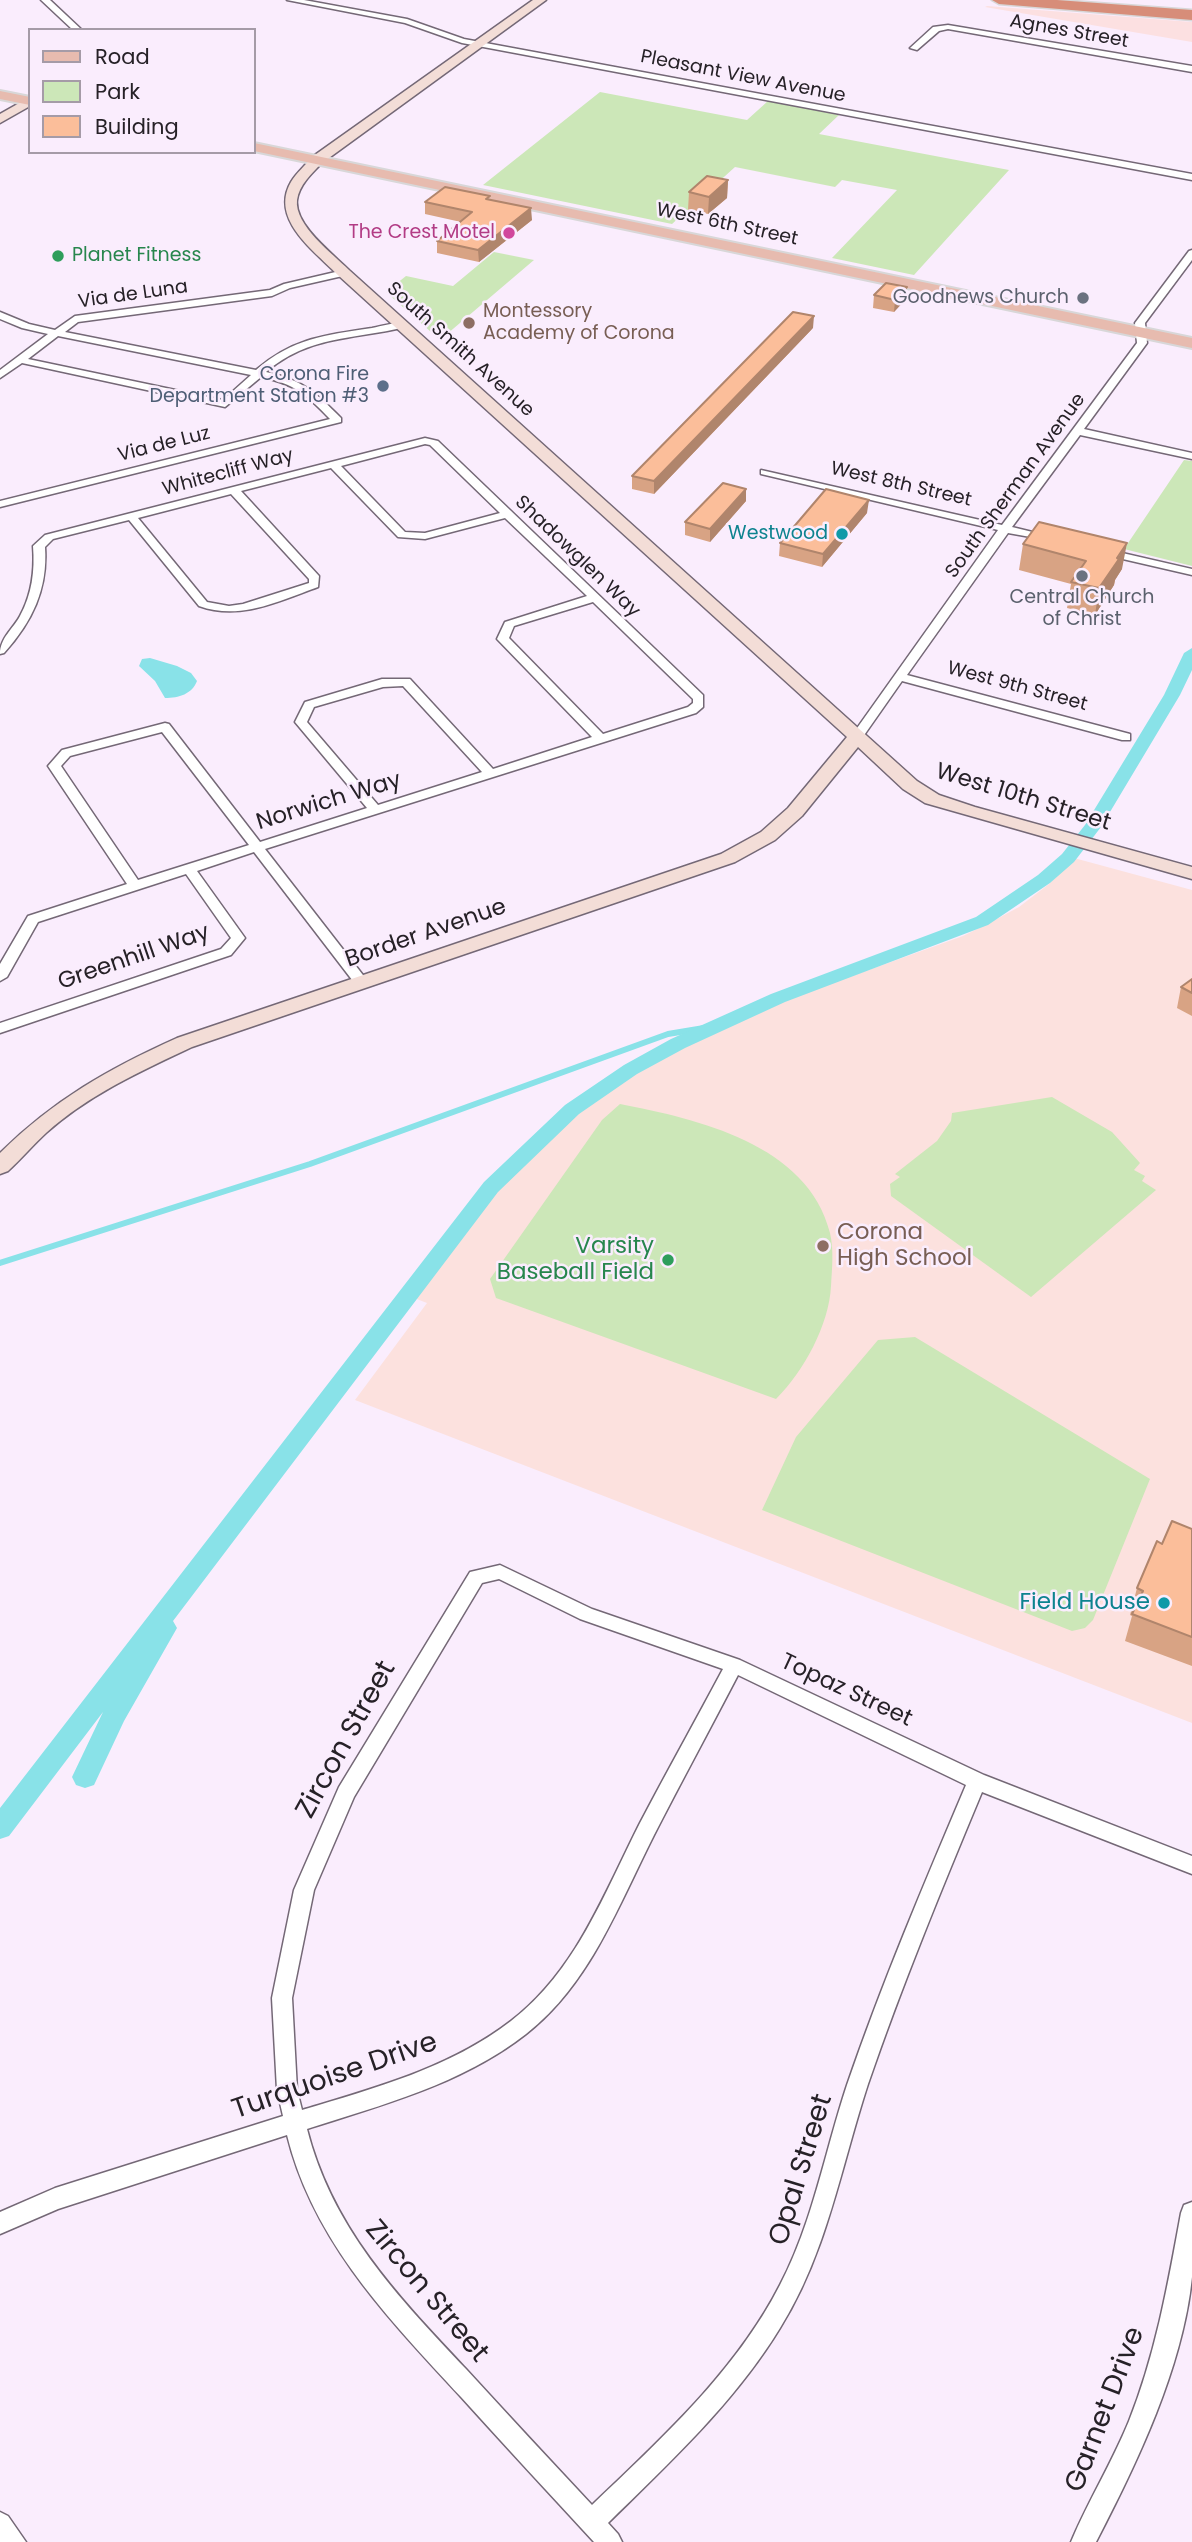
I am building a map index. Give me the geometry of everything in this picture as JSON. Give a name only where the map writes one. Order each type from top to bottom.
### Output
[{"type":"highway","points":[[999,0],[1192,15]]},
{"type":"highway","points":[[1122,0],[1192,6]]},
{"type":"highway","points":[[1186,0],[1192,1]]},
{"type":"main road","name":"South Smith Avenue","points":[[540,0],[317,160],[297,183],[289,201],[290,207],[299,228],[340,269],[856,738]]},
{"type":"main road","points":[[0,95],[28,101]]},
{"type":"main road","points":[[0,119],[28,102]]},
{"type":"main road","name":"West 6th Street","points":[[256,147],[1192,343]]},
{"type":"main road","name":"West 10th Street","points":[[856,738],[910,785],[932,799],[1192,873]]},
{"type":"main road","name":"Border Avenue","points":[[0,1166],[24,1138],[62,1109],[170,1047],[729,858],[768,836],[795,812],[856,738]]},
{"type":"street","points":[[45,0],[76,28]]},
{"type":"street","name":"Pleasant View Avenue","points":[[290,0],[407,21],[445,37],[479,44],[1192,177]]},
{"type":"street","name":"Agnes Street","points":[[914,48],[941,27],[1192,69]]},
{"type":"street","name":"South Sherman Avenue","points":[[856,738],[898,676],[1142,343],[1140,323],[1192,253]]},
{"type":"street","name":"Via de Luna","points":[[0,375],[75,319],[270,293],[340,269]]},
{"type":"street","points":[[1180,269],[1192,271]]},
{"type":"street","points":[[0,315],[26,326],[54,333],[260,375]]},
{"type":"street","points":[[20,360],[225,404],[292,348],[352,334],[372,333],[397,321]]},
{"type":"street","name":"Via de Luz","points":[[0,504],[337,420],[307,390],[288,380],[260,375]]},
{"type":"street","points":[[1078,431],[1192,456]]},
{"type":"street","name":"Whitecliff Way","points":[[15,634],[33,602],[39,584],[39,546],[42,541],[332,463],[425,441]]},
{"type":"street","name":"Shadowglen Way","points":[[425,441],[434,443],[699,698],[699,704]]},
{"type":"street","points":[[332,463],[402,535],[425,536],[507,514]]},
{"type":"street","name":"West 8th Street","points":[[765,472],[1066,542]]},
{"type":"street","points":[[132,517],[203,604],[216,611],[231,611],[314,585],[315,578],[234,490]]},
{"type":"street","points":[[1093,549],[1192,572]]},
{"type":"street","points":[[594,598],[509,624],[503,639],[601,739]]},
{"type":"street","points":[[0,631],[15,634]]},
{"type":"street","points":[[0,650],[15,634]]},
{"type":"street","name":"West 9th Street","points":[[898,676],[1126,737]]},
{"type":"street","points":[[375,810],[302,722],[309,705],[382,683],[406,682],[490,773]]},
{"type":"street","name":"Norwich Way","points":[[0,977],[33,919],[692,710],[699,704]]},
{"type":"street","points":[[135,885],[54,766],[66,753],[165,727],[361,982]]},
{"type":"street","name":"Greenhill Way","points":[[0,1028],[226,952],[238,937],[189,869]]},
{"type":"street","name":"Topaz Street","points":[[476,1577],[500,1572],[586,1614],[734,1665],[978,1781],[1192,1865]]},
{"type":"street","name":"Zircon Street","points":[[476,1577],[346,1793],[304,1890],[282,1997],[287,2090],[303,2155],[317,2191],[332,2223],[357,2261],[388,2302],[610,2542]]},
{"type":"street","name":"Turquoise Drive","points":[[0,2224],[79,2191],[405,2088],[447,2071],[485,2050],[521,2025],[549,2000],[593,1940],[734,1665]]},
{"type":"street","name":"Opal Street","points":[[592,2522],[686,2431],[774,2320],[817,2226],[856,2090],[924,1906],[978,1781]]},
{"type":"street","name":"Garnet Drive","points":[[1083,2542],[1108,2496],[1151,2391],[1166,2344],[1192,2213]]},
{"type":"street","points":[[0,2524],[14,2542]]},
{"type":"shaded area","points":[[985,7],[1192,22],[1192,42]]},
{"type":"shaded area","name":"Corona High School","points":[[1074,858],[1192,890],[1192,1723],[355,1400],[427,1303],[414,1298],[493,1194],[532,1153],[595,1099],[628,1077],[711,1031],[763,1008],[963,936],[993,921],[1019,907],[1049,884]]},
{"type":"green space","points":[[600,92],[747,120],[768,101],[839,115],[819,134],[1009,170],[914,275],[832,258],[897,190],[842,180],[835,187],[735,167],[672,224],[483,185]]},
{"type":"green space","points":[[494,252],[534,260],[440,340],[386,292],[406,276],[453,286]]},
{"type":"green space","points":[[1184,460],[1192,461],[1192,566],[1124,549]]},
{"type":"green space","points":[[1052,1097],[1112,1132],[1140,1163],[1134,1170],[1145,1176],[1142,1181],[1156,1190],[1031,1297],[891,1196],[890,1184],[900,1177],[895,1174],[937,1141],[951,1121],[952,1113]]},
{"type":"green space","name":"Varsity Baseball Field","points":[[620,1104],[682,1118],[746,1141],[774,1157],[799,1177],[818,1203],[830,1233],[832,1253],[826,1316],[805,1361],[776,1399],[496,1298],[490,1279],[602,1120]]},
{"type":"green space","points":[[915,1337],[1150,1479],[1093,1620],[1085,1628],[1072,1631],[762,1510],[796,1437],[878,1340]]},
{"type":"water","points":[[150,658],[191,673],[197,681],[195,685],[184,694],[165,698],[155,681],[139,666],[142,659]]},
{"type":"building","points":[[707,176],[728,180],[709,197],[689,192]]},
{"type":"building","points":[[445,187],[531,208],[478,250],[437,241],[472,212],[425,202]]},
{"type":"building","points":[[886,283],[907,287],[895,300],[874,295]]},
{"type":"building","points":[[793,312],[814,316],[654,481],[632,476]]},
{"type":"building","points":[[723,483],[746,489],[710,529],[685,522]]},
{"type":"building","points":[[826,489],[869,500],[823,554],[780,543]]},
{"type":"building","points":[[1039,522],[1127,543],[1099,588],[1071,582],[1086,561],[1023,544]]},
{"type":"building","points":[[1192,979],[1192,993],[1181,987]]},
{"type":"building","name":"Field House","points":[[1172,1521],[1192,1529],[1192,1637],[1132,1614],[1143,1591],[1137,1588],[1157,1541],[1162,1544]]},
{"type":"waterway","points":[[0,1828],[491,1187],[525,1152],[585,1100],[678,1043],[778,998],[982,921],[1044,879],[1068,858],[1092,827],[1172,695],[1192,653]]},
{"type":"waterway","points":[[0,1263],[310,1164],[668,1034],[716,1026]]},
{"type":"waterway","points":[[85,1777],[114,1715],[165,1628]]},
{"type":"place","name":"The Crest Motel","points":[[509,233]]},
{"type":"place","name":"Planet Fitness","points":[[58,256]]},
{"type":"place","name":"Goodnews Church","points":[[1083,298]]},
{"type":"place","name":"Montessory Academy of Corona","points":[[469,323]]},
{"type":"place","name":"Corona Fire Department Station #3","points":[[383,386]]},
{"type":"place","name":"Westwood","points":[[842,534]]},
{"type":"place","name":"Central Church of Christ","points":[[1082,576]]},
{"type":"place","name":"Corona High School","points":[[823,1246]]},
{"type":"place","name":"Varsity Baseball Field","points":[[668,1260]]},
{"type":"place","name":"Field House","points":[[1164,1603]]}]
